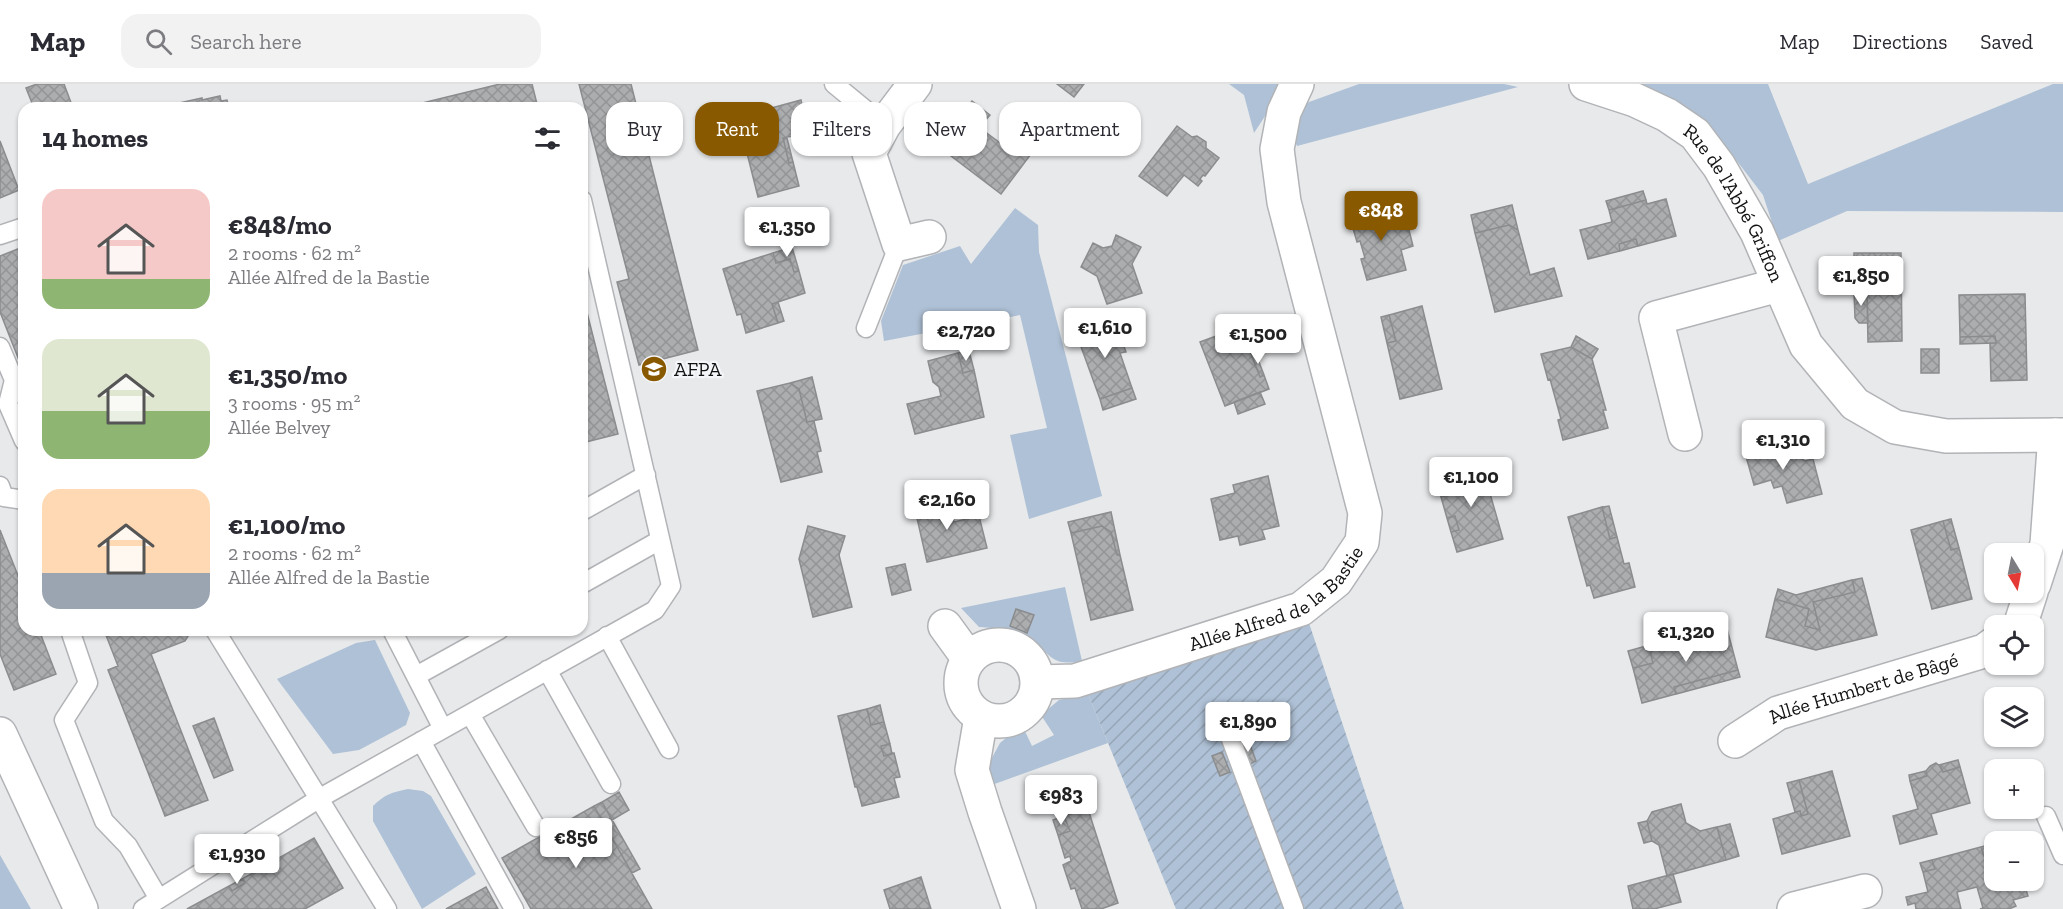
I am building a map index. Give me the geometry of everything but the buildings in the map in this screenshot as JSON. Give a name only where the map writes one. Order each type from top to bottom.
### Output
[{"type":"street","points":[[892,114],[915,84]]},
{"type":"street","name":"Allée Alfred de la Bastie","points":[[1038,682],[1075,681],[1300,609],[1336,581],[1362,542],[1365,513],[1283,191],[1277,149],[1284,112],[1297,84]]},
{"type":"street","name":"Rue de l'Abbé Griffon","points":[[1586,84],[1635,100],[1667,116],[1695,134],[1719,166],[1751,222],[1806,345],[1855,404],[1895,427],[1946,436],[2059,435]]},
{"type":"street","points":[[871,156],[914,240]]},
{"type":"street","points":[[1685,434],[1656,318],[1779,285]]},
{"type":"street","points":[[2044,555],[2048,543],[2059,435]]},
{"type":"street","points":[[945,627],[969,659]]},
{"type":"street","points":[[1005,644],[1018,648],[1035,668],[1038,682],[1036,695],[1030,707],[1020,716],[1007,721],[994,721],[981,717],[965,700],[961,688],[962,674],[969,659],[979,650],[991,645],[1005,644]]},
{"type":"street","name":"Allée Humbert de Bâgé","points":[[1735,741],[1778,713],[1984,651]]},
{"type":"street","points":[[981,717],[972,770],[1019,909]]},
{"type":"street","points":[[0,734],[81,909]]},
{"type":"street","points":[[1794,909],[1865,891]]},
{"type":"lane","points":[[834,84],[856,102]]},
{"type":"lane","points":[[72,636],[88,683],[64,720],[104,821],[128,846],[151,904],[320,798],[655,610],[671,586],[588,226]]},
{"type":"lane","points":[[0,235],[18,229]]},
{"type":"lane","points":[[866,328],[914,240]]},
{"type":"lane","points":[[0,347],[14,380],[8,404],[18,427]]},
{"type":"lane","points":[[588,508],[646,475]]},
{"type":"lane","points":[[0,486],[4,497],[18,499]]},
{"type":"lane","points":[[588,581],[660,540]]},
{"type":"lane","points":[[218,636],[387,909]]},
{"type":"lane","points":[[395,636],[443,729]]},
{"type":"lane","points":[[416,676],[488,636]]},
{"type":"lane","points":[[607,636],[669,749]]},
{"type":"lane","points":[[547,670],[611,784]]},
{"type":"lane","points":[[470,714],[536,827]]},
{"type":"lane","points":[[1228,731],[1294,909]]},
{"type":"lane","points":[[421,741],[514,909]]},
{"type":"lane","points":[[2046,816],[2063,855]]},
{"type":"shaded area","points":[[1229,84],[1278,84],[1277,98],[1254,133],[1244,95]]},
{"type":"shaded area","points":[[1359,84],[1504,84],[1518,87],[1297,146],[1291,133],[1293,113],[1309,102]]},
{"type":"shaded area","points":[[1635,84],[1768,84],[1808,184],[2053,84],[2063,84],[2063,212],[1847,211],[1778,241],[1763,195],[1720,139],[1671,99]]},
{"type":"shaded area","points":[[1015,208],[1038,225],[1039,252],[1102,496],[1029,519],[1010,435],[1047,428],[1020,315],[884,341],[881,321],[903,265],[960,246],[971,264]]},
{"type":"shaded area","points":[[1065,587],[1082,661],[1057,661],[1037,644],[1018,633],[979,627],[961,608]]},
{"type":"shaded area","points":[[1308,620],[1404,909],[1176,909],[1088,694]]},
{"type":"shaded area","points":[[375,640],[410,713],[406,725],[359,750],[333,754],[277,679],[356,643]]},
{"type":"shaded area","points":[[1088,694],[1108,743],[989,786],[988,765],[1000,743],[1022,725],[1032,746],[1054,735],[1041,715],[1059,700]]},
{"type":"shaded area","points":[[408,789],[423,791],[431,796],[476,874],[422,909],[373,821],[373,806],[377,802],[389,794]]},
{"type":"shaded area","points":[[0,855],[31,909],[0,909]]},
{"type":"place","name":"AFPA","points":[[654,369]]}]
